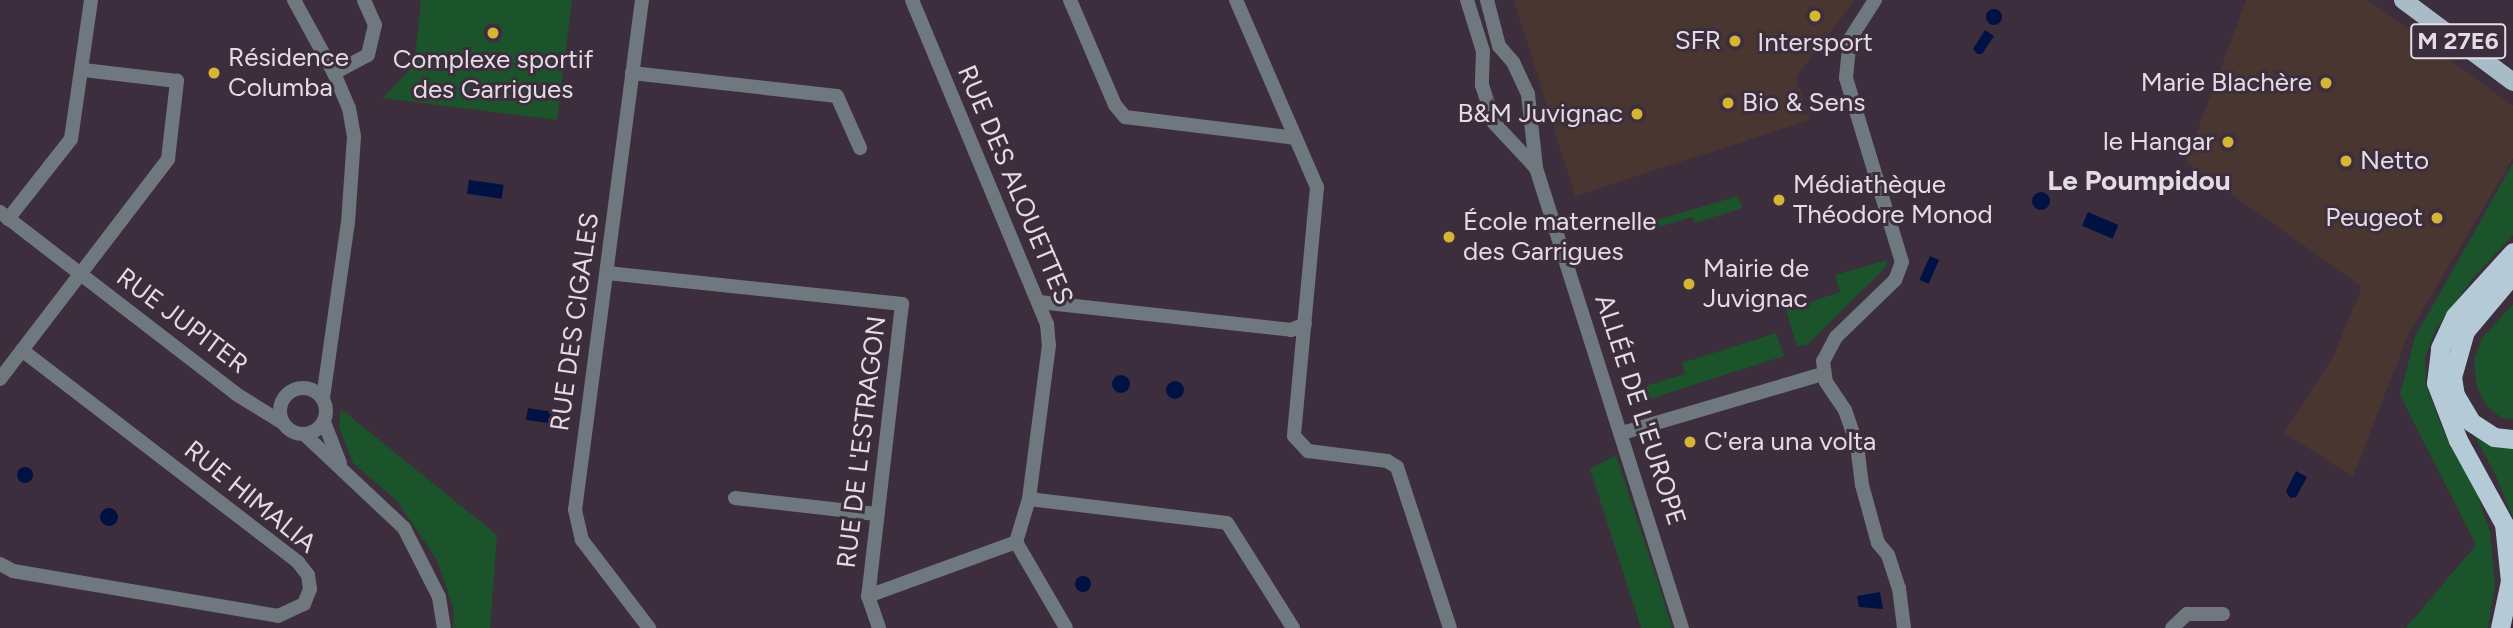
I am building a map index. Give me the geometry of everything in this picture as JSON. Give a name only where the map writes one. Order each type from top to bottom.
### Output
[{"type":"highway","points":[[2500,628],[2510,580],[2504,524],[2458,440],[2436,383],[2440,348],[2455,316],[2513,252]]},
{"type":"highway","points":[[2513,274],[2466,331],[2452,377],[2455,395],[2471,422],[2494,437],[2513,439]]},
{"type":"main road","name":"M 27E6","points":[[2403,0],[2513,82]]},
{"type":"street","points":[[84,70],[91,0]]},
{"type":"street","points":[[294,0],[334,73],[349,108],[354,136],[342,273],[323,398],[324,422],[342,467]]},
{"type":"street","points":[[334,73],[368,55],[375,25],[364,0]]},
{"type":"street","name":"RUE DES CIGALES","points":[[642,0],[575,510],[582,540],[649,628]]},
{"type":"street","name":"RUE DES ALOUETTES","points":[[912,0],[1039,302],[1049,345],[1029,499],[1016,542]]},
{"type":"street","points":[[1070,0],[1115,105],[1125,117],[1296,138]]},
{"type":"street","points":[[1236,0],[1296,138],[1318,200],[1294,436],[1308,451],[1387,461],[1397,467],[1450,628]]},
{"type":"street","name":"ALLÉE DE L'EUROPE","points":[[1467,0],[1483,65],[1482,86],[1494,123],[1536,168]]},
{"type":"street","name":"ALLÉE DE L'EUROPE","points":[[1486,0],[1506,56],[1528,94],[1536,168],[1682,628]]},
{"type":"street","points":[[1875,0],[1850,39],[1846,78],[1902,262],[1895,280],[1827,350],[1823,374],[1848,419],[1878,543],[1888,555],[1899,588],[1904,628]]},
{"type":"street","points":[[1483,65],[1506,56]]},
{"type":"street","name":"RUE JUPITER","points":[[82,275],[168,159],[177,81],[84,70],[71,139],[4,216],[82,275],[253,403],[283,423]]},
{"type":"street","points":[[632,72],[837,96],[860,148]]},
{"type":"street","points":[[1506,134],[1514,136],[1530,126]]},
{"type":"street","name":"RUE DE L'ESTRAGON","points":[[607,274],[902,304],[876,514],[869,596],[879,628]]},
{"type":"street","points":[[0,379],[82,275]]},
{"type":"street","points":[[1039,302],[1290,330],[1305,324]]},
{"type":"street","name":"RUE HIMALIA","points":[[0,564],[13,571],[278,616],[304,604],[310,589],[308,575],[298,562],[22,350]]},
{"type":"street","points":[[327,363],[302,387],[288,393],[280,407],[283,423],[304,434],[387,510],[419,551],[439,597],[444,628]]},
{"type":"street","points":[[1622,433],[1823,374]]},
{"type":"street","points":[[302,387],[323,398]]},
{"type":"street","name":"RUE JUPITER","points":[[253,403],[288,393]]},
{"type":"street","points":[[304,434],[324,422]]},
{"type":"street","points":[[735,498],[876,514]]},
{"type":"street","points":[[1029,499],[1227,523],[1293,628]]},
{"type":"street","points":[[869,596],[1016,542],[1066,628]]},
{"type":"street","points":[[2172,628],[2187,614],[2223,614]]},
{"type":"shaded area","points":[[1514,0],[1855,0],[1796,77],[1810,120],[1575,196]]},
{"type":"shaded area","points":[[2246,0],[2368,0],[2513,106],[2513,158],[2409,333],[2353,476],[2284,433],[2334,355],[2362,287],[2186,162]]},
{"type":"shaded area","points":[[1994,9],[2000,11],[2000,23],[1994,25],[1988,23],[1986,17],[1988,11]]},
{"type":"shaded area","points":[[1985,30],[1994,36],[1982,54],[1977,54],[1973,49]]},
{"type":"shaded area","points":[[469,180],[504,185],[502,199],[467,194]]},
{"type":"shaded area","points":[[2041,192],[2047,195],[2050,201],[2047,207],[2041,210],[2035,207],[2032,201],[2035,195]]},
{"type":"shaded area","points":[[2088,212],[2118,225],[2113,239],[2082,226]]},
{"type":"shaded area","points":[[1930,256],[1939,260],[1929,284],[1919,280]]},
{"type":"shaded area","points":[[1121,375],[1127,378],[1130,384],[1127,390],[1121,393],[1115,390],[1112,384],[1115,378]]},
{"type":"shaded area","points":[[1175,381],[1181,384],[1184,390],[1181,396],[1175,399],[1169,396],[1166,390],[1169,384]]},
{"type":"shaded area","points":[[528,408],[553,412],[553,416],[549,423],[526,420]]},
{"type":"shaded area","points":[[25,467],[31,469],[31,481],[25,483],[19,481],[17,475],[19,469]]},
{"type":"shaded area","points":[[2296,471],[2307,477],[2296,497],[2290,498],[2286,491]]},
{"type":"shaded area","points":[[109,508],[115,511],[118,517],[115,523],[109,526],[103,523],[100,517],[103,511]]},
{"type":"shaded area","points":[[1080,576],[1086,576],[1091,584],[1089,590],[1080,592],[1075,587],[1075,581]]},
{"type":"shaded area","points":[[1880,592],[1883,609],[1859,607],[1857,596]]},
{"type":"green space","name":"Complexe sportif des Garrigues","points":[[421,0],[572,0],[557,120],[383,98],[414,65]]},
{"type":"green space","points":[[2513,163],[2513,235],[2473,278],[2436,329],[2425,358],[2426,385],[2442,428],[2475,488],[2490,532],[2495,585],[2488,628],[2406,628],[2476,545],[2400,395],[2415,337]]},
{"type":"green space","points":[[1738,196],[1742,208],[1695,223],[1692,217],[1642,232],[1640,225]]},
{"type":"green space","points":[[1887,260],[1886,267],[1807,345],[1797,346],[1786,310],[1840,292],[1835,275]]},
{"type":"green space","points":[[2513,304],[2513,419],[2502,418],[2486,405],[2477,387],[2474,360],[2482,338]]},
{"type":"green space","points":[[1776,333],[1784,356],[1643,401],[1639,388],[1685,374],[1682,363]]},
{"type":"green space","points":[[341,409],[497,535],[490,628],[453,628],[454,611],[437,560],[397,501],[353,463],[339,427]]},
{"type":"green space","points":[[2465,418],[2513,444],[2513,518],[2495,474]]},
{"type":"green space","points":[[1616,455],[1672,628],[1641,628],[1590,469]]},
{"type":"place","name":"Intersport","points":[[1815,16]]},
{"type":"place","name":"Complexe sportif des Garrigues","points":[[493,33]]},
{"type":"place","name":"SFR","points":[[1735,41]]},
{"type":"place","name":"Résidence Columba","points":[[214,73]]},
{"type":"place","name":"Marie Blachère","points":[[2326,83]]},
{"type":"place","name":"Bio & Sens","points":[[1728,103]]},
{"type":"place","name":"B&M Juvignac","points":[[1637,114]]},
{"type":"place","name":"le Hangar","points":[[2228,142]]},
{"type":"place","name":"Netto","points":[[2346,161]]},
{"type":"place","name":"Médiathèque Théodore Monod","points":[[1779,200]]},
{"type":"place","name":"Peugeot","points":[[2437,218]]},
{"type":"place","name":"École maternelle des Garrigues","points":[[1449,237]]},
{"type":"place","name":"Mairie de Juvignac","points":[[1689,284]]},
{"type":"place","name":"C'era una volta","points":[[1690,442]]},
{"type":"district","name":"Le Poumpidou","points":[[2139,180]]}]
